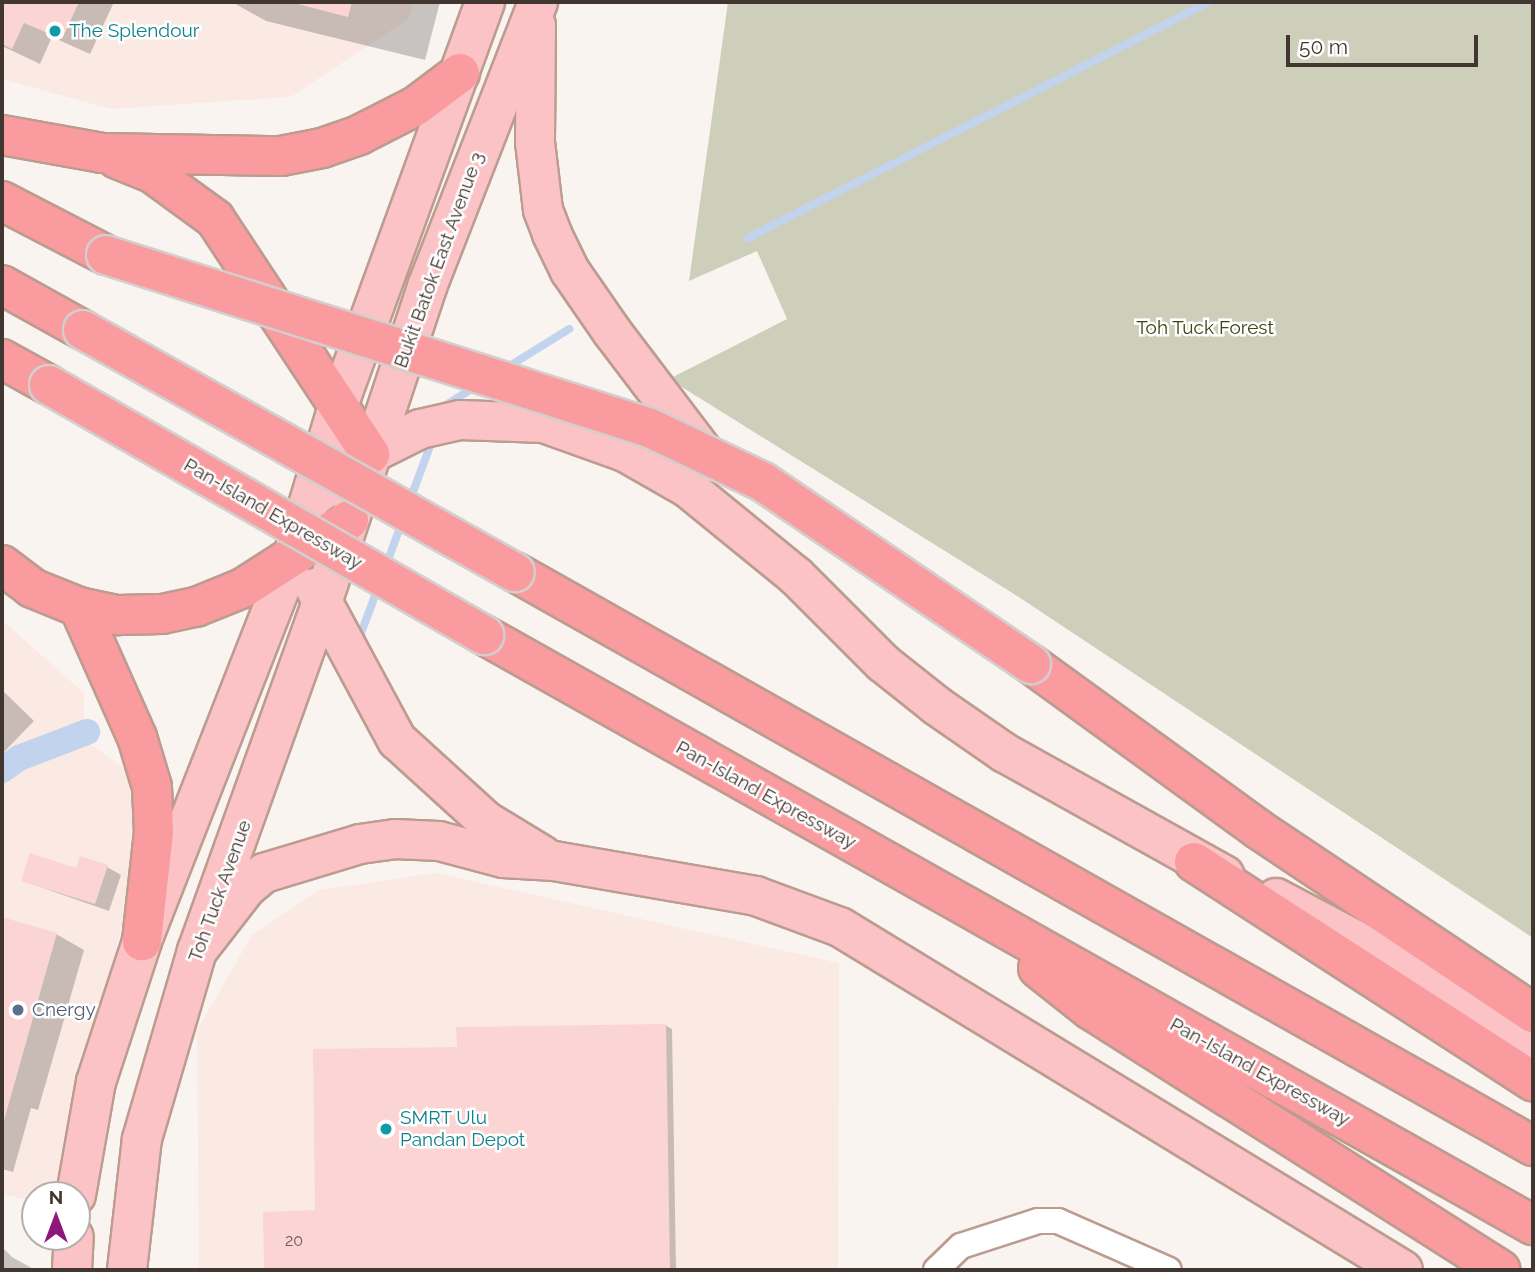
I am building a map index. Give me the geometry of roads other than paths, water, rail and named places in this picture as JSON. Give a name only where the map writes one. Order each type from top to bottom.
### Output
[{"type":"highway","points":[[2,135],[102,153],[281,156],[322,148],[416,106],[460,73]]},
{"type":"highway","points":[[102,153],[152,173],[215,219],[370,454]]},
{"type":"highway","points":[[2,201],[106,255],[650,428],[763,482],[1031,664],[1258,829],[1533,1013]]},
{"type":"highway","points":[[2,285],[1533,1146]]},
{"type":"highway","name":"Pan-Island Expressway","points":[[2,359],[484,635],[1533,1225]]},
{"type":"highway","points":[[2,565],[32,588],[79,607],[118,615],[162,614],[196,607],[243,588],[349,520]]},
{"type":"highway","points":[[79,607],[137,737],[152,787],[154,832],[142,941]]},
{"type":"highway","points":[[1194,862],[1533,1081]]},
{"type":"highway","points":[[986,918],[1091,1010],[1500,1270]]},
{"type":"main road","points":[[78,1181],[96,1082],[142,941],[293,555],[338,406],[485,2]]},
{"type":"main road","points":[[537,4],[535,142],[543,210],[552,234],[570,271],[613,333],[796,576]]},
{"type":"main road","name":"Bukit Batok East Avenue 3","points":[[349,520],[428,287],[537,4]]},
{"type":"main road","points":[[311,499],[370,454],[420,429],[460,420],[544,423],[625,452],[688,488],[796,576],[883,663],[937,706],[1005,753],[1194,862],[1284,901],[1408,968],[1533,1044]]},
{"type":"main road","name":"Toh Tuck Avenue","points":[[127,1270],[142,1139],[197,951],[349,520]]},
{"type":"main road","points":[[293,555],[323,600],[397,740],[486,821],[554,861]]},
{"type":"main road","points":[[197,951],[246,888],[264,873],[360,844],[395,839],[439,841],[503,859],[554,861],[756,896],[840,927],[1403,1270]]},
{"type":"main road","points":[[72,1270],[73,1251]]},
{"type":"street","points":[[936,1270],[961,1246],[1038,1221],[1058,1221],[1169,1270]]},
{"type":"waterway","points":[[748,238],[1209,2]]},
{"type":"waterway","points":[[503,370],[569,329]]},
{"type":"waterway","points":[[446,405],[477,386]]},
{"type":"waterway","points":[[410,500],[432,441]]},
{"type":"waterway","points":[[386,566],[403,519]]},
{"type":"waterway","points":[[358,641],[379,585]]},
{"type":"waterway","points":[[2,770],[19,758],[87,732]]},
{"type":"place","name":"The Splendour","points":[[55,31]]},
{"type":"place","name":"Cnergy","points":[[18,1010]]},
{"type":"place","name":"SMRT Ulu Pandan Depot","points":[[386,1129]]},
{"type":"park label","name":"Toh Tuck Forest","points":[[1205,328]]}]
